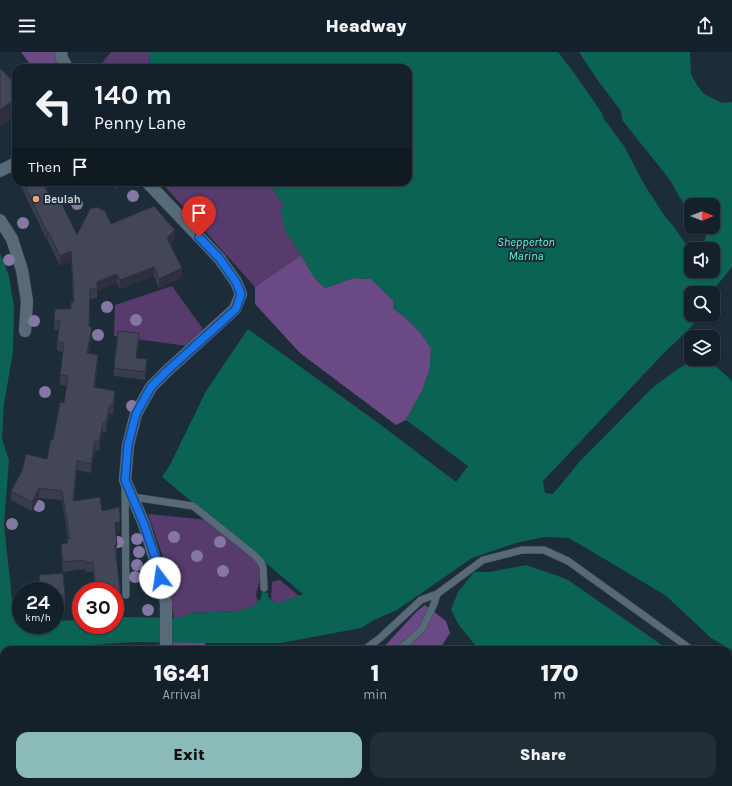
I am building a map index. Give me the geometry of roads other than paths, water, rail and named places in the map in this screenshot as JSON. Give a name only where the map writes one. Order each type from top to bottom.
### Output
[{"type":"street","points":[[61,52],[62,58],[66,64]]},
{"type":"street","points":[[0,171],[12,166]]},
{"type":"street","points":[[151,186],[220,259],[236,282],[241,294],[236,309],[151,387],[136,414],[128,445],[125,480],[144,524],[158,566],[166,602],[166,646]]},
{"type":"street","points":[[0,220],[12,239],[22,270],[27,301],[25,331]]},
{"type":"lane","points":[[125,480],[126,595]]},
{"type":"lane","points":[[133,497],[193,506],[261,562],[263,568],[264,588]]},
{"type":"lane","points":[[369,646],[421,600],[437,594],[483,560],[522,550],[544,550],[568,561],[686,646]]},
{"type":"lane","points":[[403,646],[422,629],[437,594]]},
{"type":"water","name":"Shepperton Marina","points":[[149,52],[558,52],[624,146],[644,184],[664,215],[684,242],[684,278],[720,278],[720,242],[704,242],[705,234],[720,234],[720,198],[684,198],[684,205],[670,180],[622,120],[621,111],[579,52],[696,52],[708,85],[718,92],[732,92],[732,267],[716,286],[684,286],[684,322],[695,322],[688,330],[684,330],[684,334],[663,354],[543,481],[545,493],[553,494],[580,461],[651,389],[676,370],[684,365],[716,366],[732,381],[732,646],[725,646],[711,638],[665,595],[569,538],[544,537],[516,543],[472,558],[397,610],[374,620],[361,628],[281,643],[135,642],[75,646],[0,646],[0,253],[9,276],[14,307],[13,352],[4,404],[2,439],[9,460],[4,525],[12,599],[12,634],[64,634],[64,621],[72,620],[72,634],[124,634],[124,617],[183,618],[189,613],[237,611],[253,607],[261,598],[262,592],[268,593],[268,597],[276,604],[303,594],[162,477],[170,465],[206,391],[248,329],[381,425],[456,482],[468,466],[406,420],[422,391],[430,369],[431,348],[420,332],[405,317],[393,308],[393,300],[371,279],[353,278],[325,288],[314,277],[285,229],[280,211],[284,206],[271,186],[412,186],[412,64],[150,64]]},
{"type":"water","points":[[526,565],[568,580],[663,646],[476,646],[458,624],[451,609],[458,592],[474,572],[490,572]]},
{"type":"place","name":"Beulah","points":[[36,199]]}]
